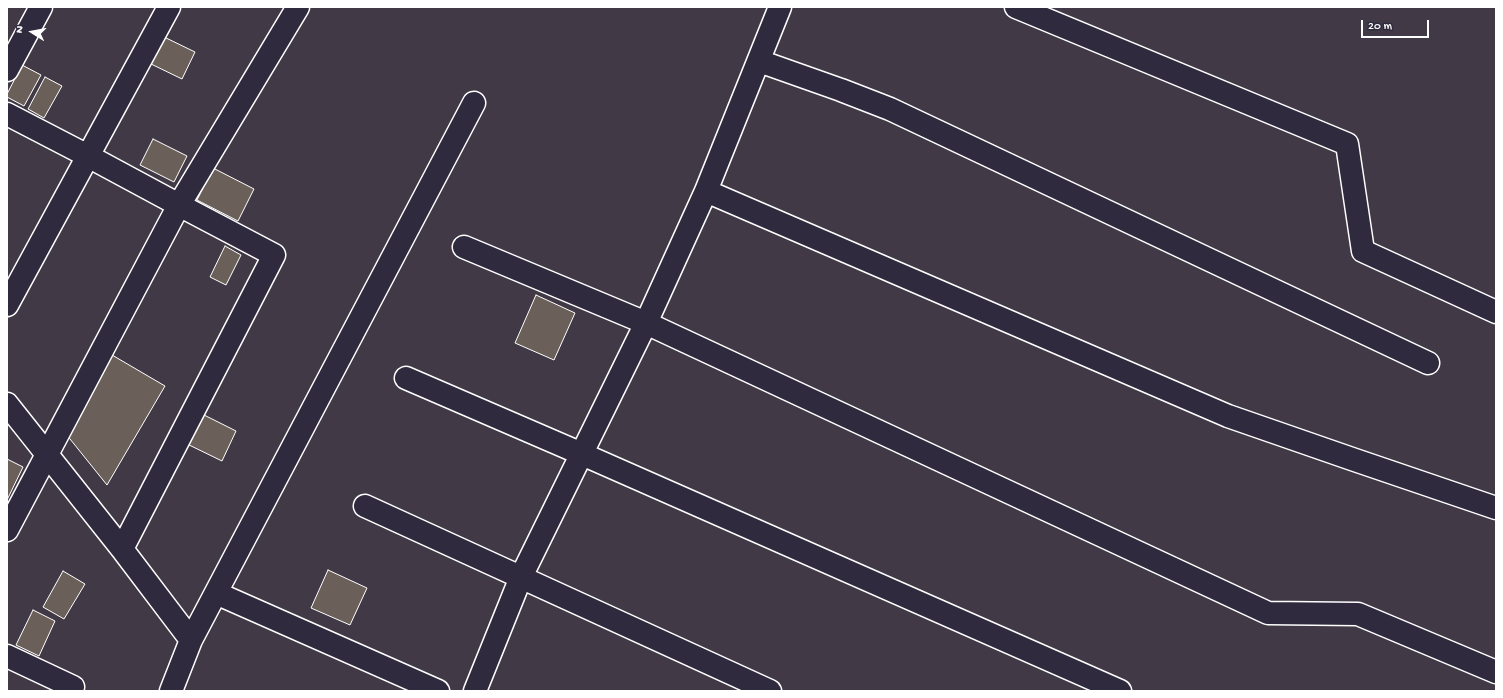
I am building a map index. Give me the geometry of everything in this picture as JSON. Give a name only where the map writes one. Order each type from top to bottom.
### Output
[{"type":"street","points":[[7,70],[41,7]]},
{"type":"street","points":[[7,306],[169,7]]},
{"type":"street","points":[[7,530],[179,205],[298,7]]},
{"type":"street","points":[[476,691],[521,577],[646,323],[706,192],[780,7]]},
{"type":"street","points":[[1016,7],[1347,144],[1363,250],[1496,312]]},
{"type":"street","points":[[759,61],[890,109],[1428,363]]},
{"type":"street","points":[[171,691],[191,640],[474,103]]},
{"type":"street","points":[[7,114],[274,255],[122,549]]},
{"type":"street","points":[[706,192],[1228,416],[1352,460],[1496,508]]},
{"type":"street","points":[[464,247],[646,323],[1268,612],[1358,614],[1496,672]]},
{"type":"street","points":[[406,378],[1120,691]]},
{"type":"street","points":[[7,404],[122,549],[191,640]]},
{"type":"street","points":[[364,506],[770,691]]},
{"type":"street","points":[[216,593],[438,691]]},
{"type":"street","points":[[7,656],[74,690]]},
{"type":"building","points":[[162,36],[195,52],[182,79],[149,63]]},
{"type":"building","points":[[22,65],[41,75],[24,106],[7,97],[7,94]]},
{"type":"building","points":[[45,77],[62,86],[44,118],[28,109]]},
{"type":"building","points":[[153,139],[187,156],[174,182],[140,165]]},
{"type":"building","points":[[213,168],[254,189],[238,221],[197,200]]},
{"type":"building","points":[[225,246],[241,255],[226,285],[210,277]]},
{"type":"building","points":[[536,295],[575,313],[554,360],[515,343]]},
{"type":"building","points":[[112,355],[165,386],[107,485],[66,434]]},
{"type":"building","points":[[200,413],[236,431],[222,461],[185,443]]},
{"type":"building","points":[[7,459],[23,467],[7,500]]},
{"type":"building","points":[[328,570],[367,588],[350,625],[311,608]]},
{"type":"building","points":[[63,571],[85,584],[64,619],[43,607]]},
{"type":"building","points":[[33,610],[55,621],[39,656],[16,645]]}]
